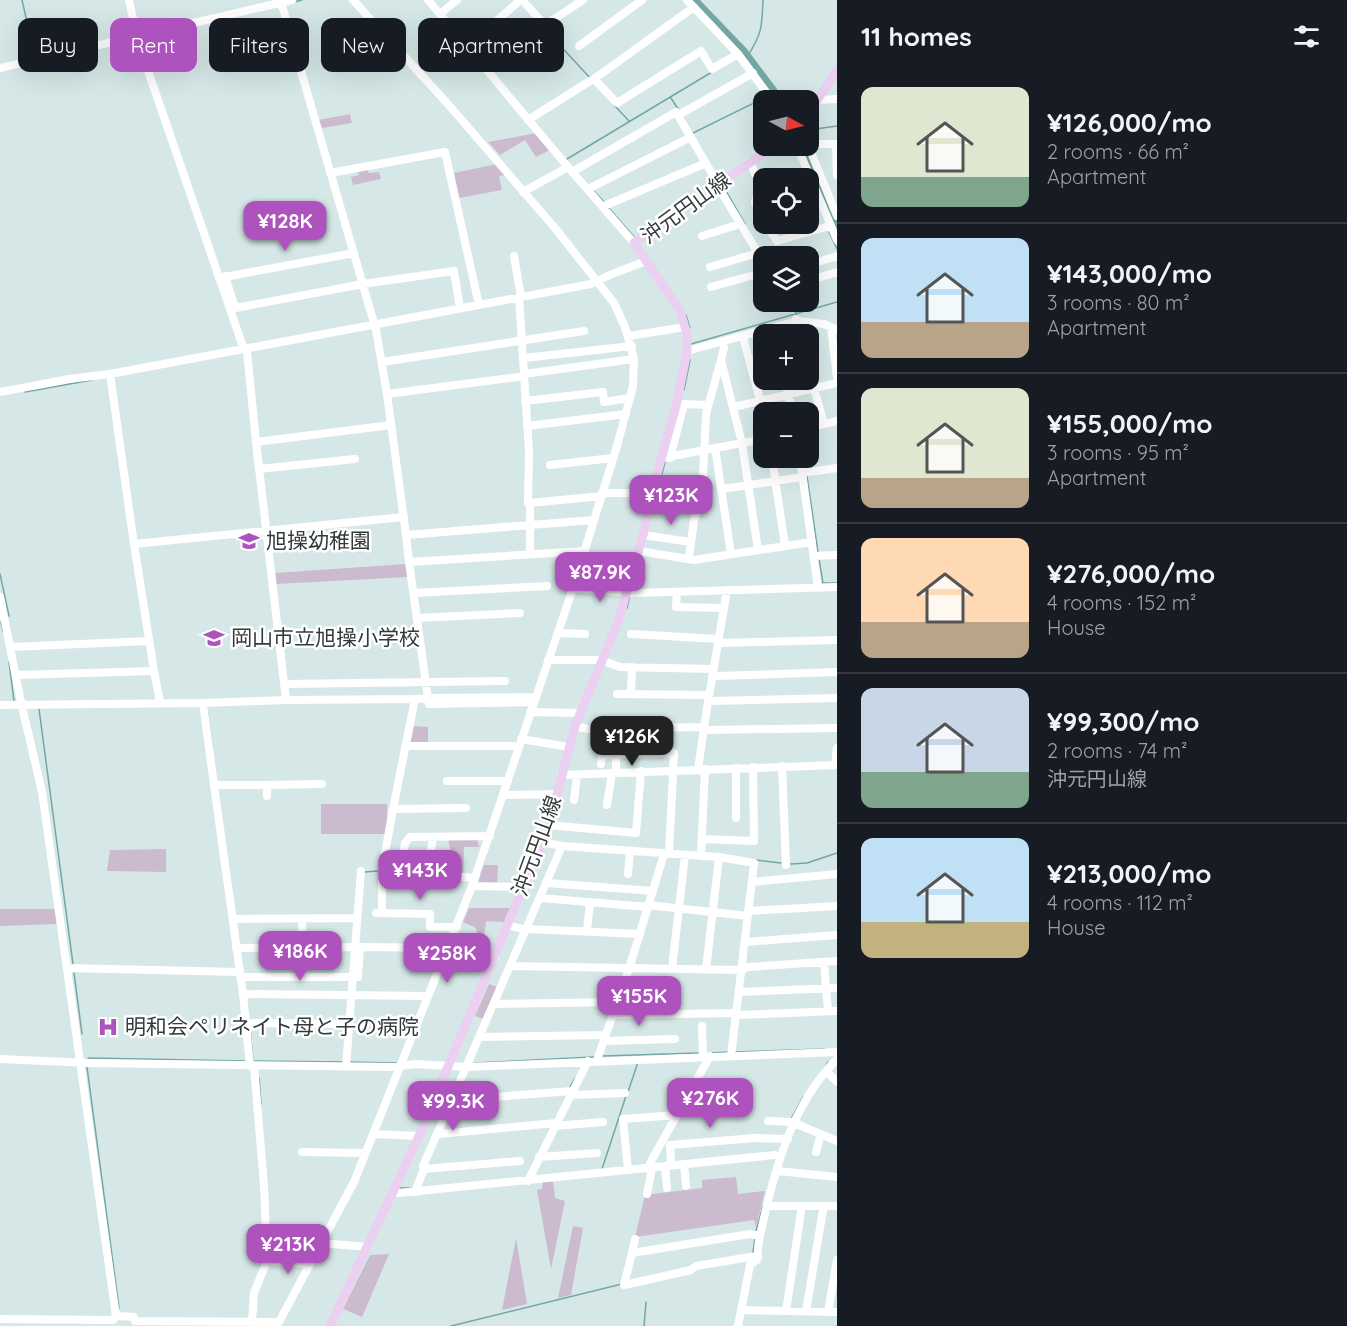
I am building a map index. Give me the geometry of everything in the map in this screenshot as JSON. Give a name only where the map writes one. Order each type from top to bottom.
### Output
[{"type":"main road","points":[[819,98],[837,70]]},
{"type":"main road","name":"沖元円山線","points":[[330,1326],[396,1192],[429,1134],[449,1065],[552,825],[557,794],[579,713],[604,661],[630,593],[642,551],[653,493],[666,458],[687,351],[685,327],[673,300],[634,243],[759,156]]},
{"type":"street","points":[[129,0],[133,18]]},
{"type":"street","points":[[197,22],[292,0]]},
{"type":"street","points":[[0,1319],[113,1320],[116,1316],[134,1317],[135,1323],[252,1322],[278,1324],[354,1182],[475,885],[574,588],[626,414],[634,374],[634,359],[630,336],[614,303],[524,191],[353,0]]},
{"type":"street","points":[[428,0],[444,18]]},
{"type":"street","points":[[440,14],[458,0]]},
{"type":"street","points":[[500,18],[520,1],[545,25],[583,0]]},
{"type":"street","points":[[579,46],[642,0]]},
{"type":"street","points":[[687,0],[738,54],[765,90]]},
{"type":"street","points":[[281,2],[364,284],[382,362],[424,682],[429,704],[535,700]]},
{"type":"street","points":[[694,7],[594,79],[617,103],[701,51],[712,69],[738,54]]},
{"type":"street","points":[[0,68],[110,42]]},
{"type":"street","points":[[150,72],[246,351],[286,700]]},
{"type":"street","points":[[489,72],[528,120],[605,205],[634,243]]},
{"type":"street","points":[[682,113],[753,73]]},
{"type":"street","points":[[528,120],[590,81]]},
{"type":"street","points":[[819,100],[837,99]]},
{"type":"street","points":[[524,191],[572,170],[676,112],[754,246]]},
{"type":"street","points":[[590,188],[691,137]]},
{"type":"street","points":[[819,144],[836,144],[837,176],[823,178]]},
{"type":"street","points":[[332,173],[446,152],[479,305]]},
{"type":"street","points":[[802,156],[819,194],[828,227],[837,240]]},
{"type":"street","points":[[813,156],[837,216]]},
{"type":"street","points":[[750,162],[753,169]]},
{"type":"street","points":[[605,205],[706,163]]},
{"type":"street","points":[[702,236],[741,224]]},
{"type":"street","points":[[819,229],[828,227]]},
{"type":"street","points":[[772,234],[777,241],[802,234]]},
{"type":"street","points":[[222,277],[354,253]]},
{"type":"street","points":[[710,267],[753,254]]},
{"type":"street","points":[[514,256],[520,299],[529,451],[530,554]]},
{"type":"street","points":[[819,262],[837,256]]},
{"type":"street","points":[[0,392],[88,376],[110,376],[460,308],[520,299],[598,282],[612,273],[646,261]]},
{"type":"street","points":[[232,309],[364,284],[454,271],[460,308]]},
{"type":"street","points":[[819,278],[837,272]]},
{"type":"street","points":[[711,287],[753,275]]},
{"type":"street","points":[[796,319],[797,324]]},
{"type":"street","points":[[786,324],[796,319],[824,324],[834,329],[837,375]]},
{"type":"street","points":[[630,336],[685,327]]},
{"type":"street","points":[[382,362],[584,331]]},
{"type":"street","points":[[687,351],[753,335]]},
{"type":"street","points":[[743,337],[760,400]]},
{"type":"street","points":[[689,558],[694,520],[702,497],[706,414],[724,348],[723,342]]},
{"type":"street","points":[[524,358],[632,345]]},
{"type":"street","points":[[387,394],[634,359]]},
{"type":"street","points":[[721,360],[742,443],[758,550]]},
{"type":"street","points":[[110,376],[160,702]]},
{"type":"street","points":[[819,386],[837,383]]},
{"type":"street","points":[[788,390],[790,402]]},
{"type":"street","points":[[734,407],[804,390]]},
{"type":"street","points":[[817,390],[823,422]]},
{"type":"street","points":[[525,401],[603,392],[604,402],[630,398]]},
{"type":"street","points":[[708,405],[684,404],[666,458],[753,441]]},
{"type":"street","points":[[527,426],[626,414]]},
{"type":"street","points":[[819,424],[837,421]]},
{"type":"street","points":[[256,441],[391,425]]},
{"type":"street","points":[[716,448],[731,554]]},
{"type":"street","points":[[550,465],[613,458]]},
{"type":"street","points":[[259,469],[355,459]]},
{"type":"street","points":[[774,468],[785,546]]},
{"type":"street","points":[[802,468],[812,542],[817,556],[818,588]]},
{"type":"street","points":[[722,489],[776,481],[837,468]]},
{"type":"street","points":[[530,503],[602,494],[653,493]]},
{"type":"street","points":[[137,543],[404,517]]},
{"type":"street","points":[[406,535],[594,520]]},
{"type":"street","points":[[646,536],[690,542]]},
{"type":"street","points":[[642,551],[694,560],[812,542]]},
{"type":"street","points":[[410,562],[585,550]]},
{"type":"street","points":[[817,556],[837,555]]},
{"type":"street","points":[[414,593],[547,586]]},
{"type":"street","points":[[574,588],[630,593],[837,587]]},
{"type":"street","points":[[701,856],[700,768],[727,590]]},
{"type":"street","points":[[677,592],[676,607],[724,609]]},
{"type":"street","points":[[0,597],[42,792],[116,1316]]},
{"type":"street","points":[[417,618],[520,613]]},
{"type":"street","points":[[559,634],[585,634]]},
{"type":"street","points":[[631,634],[719,643],[837,640]]},
{"type":"street","points":[[11,647],[149,641]]},
{"type":"street","points":[[550,660],[604,661],[620,667],[715,673],[837,672]]},
{"type":"street","points":[[631,693],[632,667]]},
{"type":"street","points":[[16,675],[154,671]]},
{"type":"street","points":[[285,684],[505,681]]},
{"type":"street","points":[[617,694],[710,698],[837,698]]},
{"type":"street","points":[[0,705],[428,698]]},
{"type":"street","points":[[382,870],[415,699]]},
{"type":"street","points":[[203,703],[235,919],[264,1185],[267,1262],[254,1293],[252,1322]]},
{"type":"street","points":[[532,712],[579,713]]},
{"type":"street","points":[[577,727],[606,729],[837,728]]},
{"type":"street","points":[[601,764],[606,729]]},
{"type":"street","points":[[657,736],[658,754]]},
{"type":"street","points":[[632,739],[632,754]]},
{"type":"street","points":[[407,746],[522,741],[569,747]]},
{"type":"street","points":[[564,775],[674,768],[736,768],[836,763],[837,748]]},
{"type":"street","points":[[598,1058],[666,854],[674,768],[674,753],[602,755]]},
{"type":"street","points":[[607,805],[615,771],[616,754]]},
{"type":"street","points":[[782,766],[786,865]]},
{"type":"street","points":[[702,839],[754,841],[753,767]]},
{"type":"street","points":[[736,768],[736,818]]},
{"type":"street","points":[[552,825],[636,833],[641,771]]},
{"type":"street","points":[[574,800],[577,775]]},
{"type":"street","points":[[447,781],[508,781]]},
{"type":"street","points":[[216,785],[322,784]]},
{"type":"street","points":[[267,785],[267,796]]},
{"type":"street","points":[[505,795],[557,794]]},
{"type":"street","points":[[395,809],[466,808]]},
{"type":"street","points":[[402,861],[405,843],[410,837],[490,836]]},
{"type":"street","points":[[429,865],[433,837]]},
{"type":"street","points":[[545,843],[630,852],[719,857],[754,863],[732,1053]]},
{"type":"street","points":[[416,1189],[424,1169],[429,1134],[453,1100],[524,929],[547,884],[561,846]]},
{"type":"street","points":[[628,874],[630,852]]},
{"type":"street","points":[[672,969],[685,855]]},
{"type":"street","points":[[706,970],[719,857]]},
{"type":"street","points":[[346,1064],[361,871]]},
{"type":"street","points":[[399,871],[475,885],[524,887]]},
{"type":"street","points":[[752,882],[837,874]]},
{"type":"street","points":[[382,881],[379,913],[430,914],[430,927],[457,927]]},
{"type":"street","points":[[547,884],[652,891]]},
{"type":"street","points":[[540,898],[748,914],[837,906]]},
{"type":"street","points":[[587,931],[590,902]]},
{"type":"street","points":[[235,919],[357,918]]},
{"type":"street","points":[[302,919],[303,977]]},
{"type":"street","points":[[510,926],[524,929],[640,934]]},
{"type":"street","points":[[745,942],[837,935]]},
{"type":"street","points":[[238,948],[355,947]]},
{"type":"street","points":[[67,968],[358,977],[360,947],[448,951],[495,957]]},
{"type":"street","points":[[510,966],[742,970],[748,967],[837,961]]},
{"type":"street","points":[[824,962],[828,1011]]},
{"type":"street","points":[[739,992],[837,988]]},
{"type":"street","points":[[244,994],[428,996]]},
{"type":"street","points":[[494,1004],[618,1002]]},
{"type":"street","points":[[613,1015],[837,1011]]},
{"type":"street","points":[[248,1023],[348,1024]]},
{"type":"street","points":[[647,1194],[651,1166],[705,1054],[702,1026]]},
{"type":"street","points":[[480,1036],[675,1040]]},
{"type":"street","points":[[0,1059],[401,1066],[415,1064],[466,1067],[588,1061],[598,1058],[837,1052]]},
{"type":"street","points":[[758,1257],[756,1235],[767,1206],[785,1139],[792,1122],[826,1071],[837,1059]]},
{"type":"street","points":[[529,1179],[554,1123],[588,1061]]},
{"type":"street","points":[[826,1071],[837,1082]]},
{"type":"street","points":[[453,1100],[570,1092],[625,1093]]},
{"type":"street","points":[[628,1167],[623,1119],[677,1115]]},
{"type":"street","points":[[768,1121],[792,1122],[837,1141]]},
{"type":"street","points":[[374,1135],[429,1134],[554,1123],[603,1122]]},
{"type":"street","points":[[816,1152],[821,1134]]},
{"type":"street","points":[[667,1188],[670,1145],[755,1138],[785,1139]]},
{"type":"street","points":[[302,1152],[365,1153]]},
{"type":"street","points":[[539,1157],[597,1153]]},
{"type":"street","points":[[396,1192],[628,1167],[775,1155]]},
{"type":"street","points":[[424,1169],[520,1161]]},
{"type":"street","points":[[684,1164],[686,1186]]},
{"type":"street","points":[[777,1171],[837,1177]]},
{"type":"street","points":[[767,1206],[837,1206]]},
{"type":"street","points":[[806,1311],[823,1210]]},
{"type":"street","points":[[786,1311],[801,1212]]},
{"type":"street","points":[[632,1253],[756,1235]]},
{"type":"street","points":[[636,1239],[624,1285],[691,1270],[696,1266],[758,1257]]},
{"type":"street","points":[[323,1243],[368,1247]]},
{"type":"street","points":[[738,1326],[744,1310],[750,1265],[758,1257]]},
{"type":"street","points":[[744,1310],[833,1312],[837,1260]]},
{"type":"street","points":[[267,1262],[310,1264]]},
{"type":"shaded area","points":[[350,114],[352,123],[322,128],[319,120]]},
{"type":"shaded area","points":[[537,133],[550,150],[536,157],[525,140],[500,155],[488,142]]},
{"type":"shaded area","points":[[497,164],[506,175],[499,176],[502,190],[459,198],[454,173]]},
{"type":"shaded area","points":[[367,169],[369,173],[379,172],[381,179],[353,185],[351,177],[359,175],[358,170]]},
{"type":"shaded area","points":[[406,564],[408,577],[276,584],[275,573]]},
{"type":"shaded area","points":[[414,726],[428,727],[428,744],[410,744]]},
{"type":"shaded area","points":[[321,804],[387,804],[387,834],[321,834]]},
{"type":"shaded area","points":[[477,838],[479,847],[464,847],[463,876],[453,875],[454,863],[448,840]]},
{"type":"shaded area","points":[[166,849],[166,872],[107,871],[110,850]]},
{"type":"shaded area","points":[[484,865],[498,865],[497,886],[477,886]]},
{"type":"shaded area","points":[[469,908],[512,908],[505,922],[486,921],[484,938],[478,938],[476,928],[463,922]]},
{"type":"shaded area","points":[[0,909],[53,909],[56,910],[58,924],[0,926]]},
{"type":"shaded area","points":[[489,984],[497,987],[483,1019],[475,1016]]},
{"type":"shaded area","points":[[736,1177],[738,1194],[765,1191],[756,1227],[754,1220],[635,1237],[645,1195],[702,1188],[702,1180]]},
{"type":"shaded area","points":[[553,1181],[555,1198],[565,1201],[551,1269],[537,1190],[542,1189],[543,1182]]},
{"type":"shaded area","points":[[573,1226],[583,1228],[571,1295],[558,1298]]},
{"type":"shaded area","points":[[516,1238],[527,1304],[502,1310]]},
{"type":"shaded area","points":[[389,1254],[362,1317],[343,1309],[370,1255]]},
{"type":"waterway","points":[[22,0],[26,18]]},
{"type":"waterway","points":[[294,2],[302,0]]},
{"type":"waterway","points":[[693,0],[743,52],[772,90]]},
{"type":"waterway","points":[[747,57],[760,30],[763,0]]},
{"type":"waterway","points":[[564,50],[591,79]]},
{"type":"waterway","points":[[567,159],[712,72]]},
{"type":"waterway","points":[[671,98],[678,109]]},
{"type":"waterway","points":[[693,133],[753,103]]},
{"type":"waterway","points":[[614,105],[629,121]]},
{"type":"waterway","points":[[819,128],[837,126]]},
{"type":"waterway","points":[[807,156],[837,228]]},
{"type":"waterway","points":[[723,186],[745,224]]},
{"type":"waterway","points":[[592,189],[605,203]]},
{"type":"waterway","points":[[608,207],[634,237]]},
{"type":"waterway","points":[[829,232],[837,249]]},
{"type":"waterway","points":[[691,344],[837,302]]},
{"type":"waterway","points":[[686,315],[690,328]]},
{"type":"waterway","points":[[684,390],[690,360]]},
{"type":"waterway","points":[[25,392],[92,380]]},
{"type":"waterway","points":[[662,474],[665,462]]},
{"type":"waterway","points":[[807,476],[818,552]]},
{"type":"waterway","points":[[632,590],[642,555]]},
{"type":"waterway","points":[[819,559],[823,583]]},
{"type":"waterway","points":[[0,574],[9,616]]},
{"type":"waterway","points":[[822,583],[837,583]]},
{"type":"waterway","points":[[627,608],[630,595]]},
{"type":"waterway","points":[[1,622],[3,631]]},
{"type":"waterway","points":[[9,662],[14,701]]},
{"type":"waterway","points":[[207,708],[212,746]]},
{"type":"waterway","points":[[39,709],[73,964]]},
{"type":"waterway","points":[[790,864],[807,863],[837,853]]},
{"type":"waterway","points":[[480,873],[486,855]]},
{"type":"waterway","points":[[755,860],[781,863]]},
{"type":"waterway","points":[[365,872],[378,871]]},
{"type":"waterway","points":[[74,973],[82,1034]]},
{"type":"waterway","points":[[250,1031],[253,1059]]},
{"type":"waterway","points":[[734,1052],[825,1049]]},
{"type":"waterway","points":[[710,1053],[729,1052]]},
{"type":"waterway","points":[[602,1056],[699,1053]]},
{"type":"waterway","points":[[475,1063],[594,1057]]},
{"type":"waterway","points":[[88,1058],[245,1061]]},
{"type":"waterway","points":[[253,1061],[344,1062]]},
{"type":"waterway","points":[[349,1062],[396,1063]]},
{"type":"waterway","points":[[628,1092],[638,1062]]},
{"type":"waterway","points":[[824,1069],[828,1062]]},
{"type":"waterway","points":[[87,1067],[119,1308]]},
{"type":"waterway","points":[[259,1078],[261,1104]]},
{"type":"waterway","points":[[570,1087],[575,1078]]},
{"type":"waterway","points":[[602,1169],[626,1096]]},
{"type":"waterway","points":[[791,1119],[803,1097]]},
{"type":"waterway","points":[[399,1188],[409,1188]]},
{"type":"waterway","points":[[756,1231],[763,1206]]},
{"type":"waterway","points":[[753,1252],[755,1238]]},
{"type":"waterway","points":[[451,1326],[622,1284]]},
{"type":"waterway","points":[[644,1326],[646,1302]]},
{"type":"place","name":"旭操幼稚園","points":[[249,541]]},
{"type":"place","name":"岡山市立旭操小学校","points":[[214,638]]},
{"type":"place","name":"明和会ペリネイト母と子の病院","points":[[108,1027]]}]
